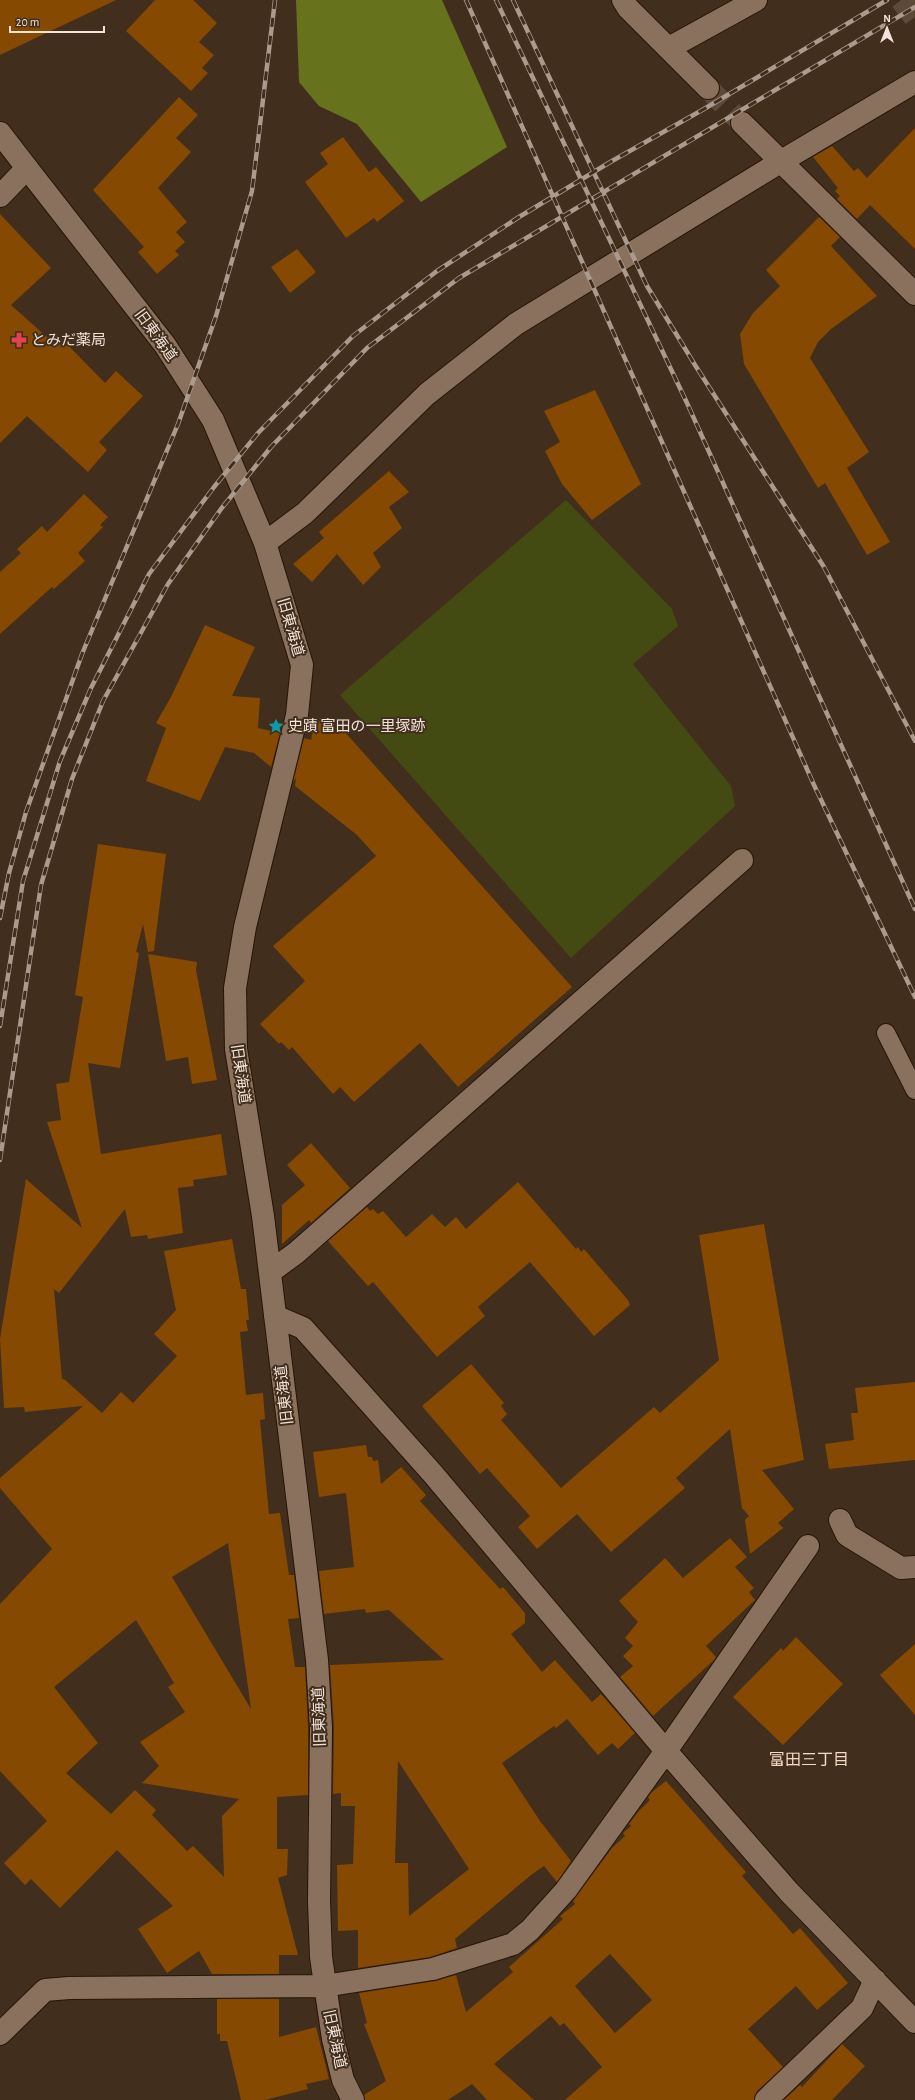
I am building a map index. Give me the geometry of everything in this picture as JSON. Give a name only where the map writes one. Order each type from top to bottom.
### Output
[{"type":"street","points":[[623,0],[628,8],[708,88]]},
{"type":"street","points":[[669,48],[756,0]]},
{"type":"street","points":[[265,543],[305,512],[427,394],[516,324],[780,162],[915,82]]},
{"type":"street","points":[[742,123],[780,162],[886,263],[915,294]]},
{"type":"street","name":"旧東海道","points":[[0,132],[165,345],[213,420],[265,543],[302,665],[297,715],[245,926],[235,988],[236,1048],[263,1216],[317,1660],[321,1728],[319,1901],[324,1986],[333,2039],[343,2080],[353,2100]]},
{"type":"street","points":[[0,196],[27,168]]},
{"type":"street","points":[[270,1272],[296,1253],[742,860]]},
{"type":"street","points":[[275,1316],[303,1328],[433,1474],[666,1752],[790,1892],[915,2022]]},
{"type":"street","points":[[840,1520],[847,1535],[901,1568],[915,1567]]},
{"type":"street","points":[[0,2034],[45,1990],[69,1988],[324,1986],[433,1969],[513,1944],[530,1930],[566,1890],[666,1752],[808,1546]]},
{"type":"street","points":[[766,2100],[862,2008],[875,1980]]},
{"type":"lane","points":[[886,1033],[915,1090]]},
{"type":"green space","points":[[296,0],[442,0],[507,147],[421,202],[357,124],[319,106],[299,82]]},
{"type":"green space","points":[[566,500],[672,609],[678,626],[633,664],[731,786],[735,806],[571,958],[340,695]]},
{"type":"building","points":[[0,0],[116,0],[0,55]]},
{"type":"building","points":[[155,0],[193,0],[217,23],[199,42],[214,55],[202,68],[208,73],[191,91],[126,31]]},
{"type":"building","points":[[179,97],[198,115],[176,138],[191,152],[158,188],[187,222],[176,232],[185,242],[175,251],[179,255],[157,274],[138,252],[144,247],[93,190]]},
{"type":"building","points":[[915,128],[915,249],[870,205],[857,219],[837,199],[840,196],[835,191],[838,188],[813,157],[832,146],[854,171],[858,168],[867,178]]},
{"type":"building","points":[[343,137],[369,172],[376,167],[404,201],[377,222],[374,218],[346,238],[305,182],[328,164],[320,153]]},
{"type":"building","points":[[0,214],[51,268],[11,305],[57,346],[63,340],[105,383],[116,371],[143,396],[99,442],[107,450],[88,472],[27,416],[0,443]]},
{"type":"building","points":[[819,217],[840,237],[831,246],[877,296],[831,329],[818,342],[810,358],[869,452],[847,468],[890,542],[867,555],[825,483],[818,488],[744,364],[740,334],[753,313],[780,286],[766,270]]},
{"type":"building","points":[[297,249],[316,272],[290,293],[271,267]]},
{"type":"building","points":[[595,390],[641,484],[592,520],[562,484],[545,451],[560,442],[544,411]]},
{"type":"building","points":[[389,471],[409,492],[389,507],[402,528],[373,553],[381,567],[363,585],[337,554],[312,582],[293,564],[324,538],[319,532]]},
{"type":"building","points":[[84,494],[108,517],[100,525],[103,527],[78,553],[85,561],[54,589],[52,587],[0,634],[0,572],[21,553],[17,549],[42,526],[47,532]]},
{"type":"building","points":[[205,625],[255,647],[232,696],[260,698],[258,728],[280,733],[271,767],[254,753],[225,747],[200,801],[146,781],[166,728],[156,723],[171,697]]},
{"type":"building","points":[[315,720],[344,726],[344,731],[572,987],[458,1087],[420,1043],[354,1102],[340,1087],[333,1094],[292,1047],[289,1050],[281,1042],[279,1044],[260,1024],[305,981],[273,946],[376,856],[357,835],[295,786],[296,778],[293,782],[304,738],[311,740]]},
{"type":"building","points":[[98,844],[166,854],[154,951],[148,952],[143,924],[136,952],[139,953],[120,1068],[88,1063],[101,1154],[221,1134],[227,1175],[193,1180],[194,1186],[178,1188],[183,1233],[148,1239],[147,1235],[131,1237],[125,1209],[59,1293],[54,1289],[62,1379],[64,1379],[102,1413],[121,1392],[133,1403],[177,1356],[154,1334],[176,1310],[164,1251],[232,1239],[241,1289],[246,1289],[249,1320],[246,1320],[248,1331],[240,1332],[246,1395],[263,1393],[265,1419],[260,1420],[269,1514],[280,1513],[289,1575],[294,1575],[299,1618],[288,1619],[295,1667],[305,1667],[308,1728],[308,1795],[277,1797],[277,1849],[288,1849],[287,1875],[278,1878],[298,1955],[279,1955],[279,1974],[212,1974],[199,1951],[167,1973],[138,1929],[173,1906],[117,1850],[60,1908],[31,1879],[25,1885],[4,1863],[47,1821],[0,1771],[0,1604],[52,1549],[0,1488],[0,1478],[83,1406],[25,1412],[24,1407],[4,1408],[0,1339],[26,1179],[82,1228],[47,1122],[61,1120],[56,1084],[69,1082],[83,997],[75,995]],"holes":[[[228,1543],[251,1709],[172,1577]],[[136,1620],[174,1683],[168,1687],[185,1712],[140,1742],[159,1766],[142,1783],[239,1799],[222,1816],[224,1877],[193,1846],[187,1851],[152,1815],[156,1810],[135,1790],[111,1814],[66,1773],[98,1743],[54,1687]]]},
{"type":"building","points":[[148,954],[197,962],[196,970],[217,1080],[192,1084],[188,1057],[166,1061]]},
{"type":"building","points":[[311,1143],[350,1188],[311,1223],[309,1220],[282,1244],[282,1205],[305,1185],[287,1165]]},
{"type":"building","points":[[518,1182],[576,1249],[578,1247],[581,1252],[584,1249],[628,1300],[630,1305],[594,1336],[530,1262],[478,1307],[485,1316],[437,1357],[373,1282],[368,1286],[328,1241],[367,1207],[370,1211],[373,1209],[378,1214],[383,1211],[406,1237],[432,1214],[445,1227],[456,1217],[466,1229]]},
{"type":"building","points":[[764,1224],[804,1460],[762,1470],[794,1509],[778,1523],[783,1528],[750,1554],[745,1520],[749,1516],[742,1508],[730,1429],[676,1478],[685,1488],[611,1552],[577,1514],[537,1549],[518,1527],[530,1516],[487,1468],[480,1474],[422,1406],[471,1364],[504,1403],[501,1406],[507,1414],[501,1420],[561,1488],[654,1407],[660,1413],[719,1360],[699,1235]]},
{"type":"building","points":[[915,1382],[915,1460],[829,1469],[825,1444],[854,1440],[851,1413],[858,1413],[855,1388]]},
{"type":"building","points":[[366,1445],[368,1457],[372,1457],[373,1461],[378,1460],[381,1484],[401,1467],[426,1495],[420,1501],[500,1589],[503,1587],[525,1613],[525,1623],[511,1634],[542,1672],[555,1660],[592,1702],[601,1694],[635,1733],[618,1749],[612,1743],[598,1755],[567,1719],[556,1728],[554,1726],[502,1763],[540,1821],[571,1861],[557,1882],[544,1866],[531,1875],[455,1939],[457,1948],[430,1957],[358,1968],[358,1930],[338,1931],[337,1865],[353,1864],[355,1806],[341,1806],[341,1793],[333,1794],[334,1728],[330,1665],[444,1660],[389,1610],[366,1613],[365,1609],[324,1614],[319,1571],[354,1567],[346,1493],[319,1497],[313,1452]],"holes":[[[398,1761],[469,1869],[409,1916],[408,1863],[395,1863]]]},
{"type":"building","points":[[730,1538],[747,1557],[735,1567],[754,1588],[749,1592],[755,1600],[706,1646],[716,1657],[714,1660],[653,1716],[620,1677],[633,1666],[623,1656],[633,1646],[625,1638],[638,1622],[619,1601],[665,1558],[683,1578]]},
{"type":"building","points":[[796,1637],[843,1684],[783,1745],[733,1697],[781,1648],[783,1651]]},
{"type":"building","points":[[915,1644],[915,1715],[880,1675]]},
{"type":"building","points":[[666,1781],[746,1872],[742,1876],[793,1934],[800,1928],[848,1983],[817,2010],[796,1986],[748,2029],[783,2067],[757,2091],[754,2100],[565,2100],[602,2067],[564,2023],[560,2026],[551,2016],[494,2064],[534,2100],[487,2100],[472,2084],[448,2100],[365,2100],[364,2095],[386,2081],[364,2024],[367,2023],[359,1993],[435,1981],[456,1975],[466,2012],[513,1972],[509,1967],[563,1919],[560,1916],[575,1904],[573,1901],[612,1848],[625,1836],[623,1833],[631,1826],[629,1824],[650,1800],[648,1797]],"holes":[[[610,1954],[652,2000],[615,2033],[575,1986]]]},
{"type":"building","points":[[217,1999],[279,1999],[279,2037],[316,2027],[329,2079],[306,2084],[308,2089],[265,2100],[241,2100],[227,2041],[220,2041],[220,2034],[217,2034]]},
{"type":"building","points":[[842,2044],[865,2066],[832,2100],[784,2100],[800,2085],[802,2087]]},
{"type":"tunnel","points":[[901,0],[915,18]]},
{"type":"tunnel","points":[[708,88],[742,123]]},
{"type":"railway","points":[[0,918],[9,873],[26,812],[82,654],[178,424],[216,316],[252,191],[275,0]]},
{"type":"railway","points":[[466,0],[814,785],[915,997]]},
{"type":"railway","points":[[496,0],[687,403],[915,909]]},
{"type":"railway","points":[[513,0],[647,286],[695,365],[824,567],[915,741]]},
{"type":"railway","points":[[0,1026],[23,881],[60,761],[91,688],[149,574],[214,487],[258,433],[353,336],[437,271],[519,217],[887,0]]},
{"type":"railway","points":[[0,1160],[41,885],[72,779],[103,701],[168,584],[221,509],[271,447],[367,348],[459,278],[915,7]]},
{"type":"place","name":"とみだ薬局","points":[[19,340]]},
{"type":"place","name":"史蹟 富田の一里塚跡","points":[[276,726]]},
{"type":"district","name":"富田三丁目","points":[[809,1759]]}]
